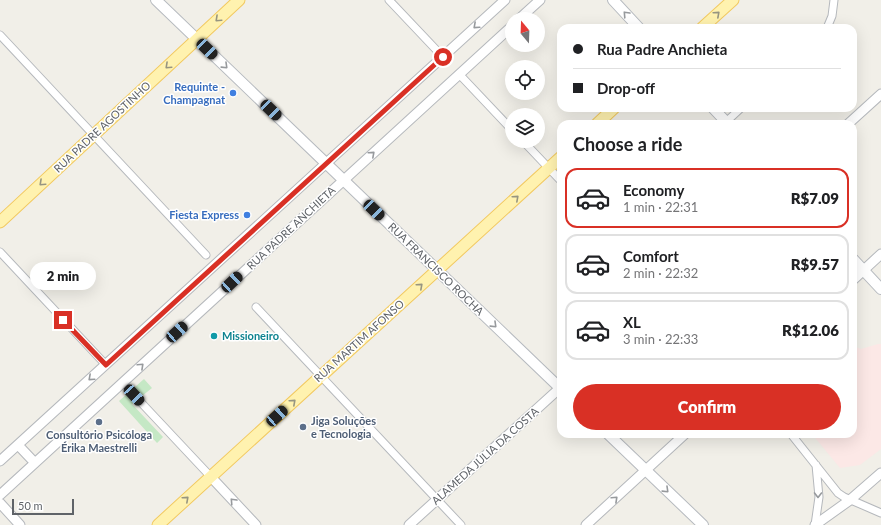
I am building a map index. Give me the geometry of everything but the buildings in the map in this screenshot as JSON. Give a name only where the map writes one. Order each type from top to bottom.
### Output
[{"type":"main road","name":"RUA FRANCISCO ROCHA","points":[[156,0],[557,384]]},
{"type":"main road","name":"RUA PADRE AGOSTINHO","points":[[0,222],[239,0]]},
{"type":"main road","points":[[612,0],[634,24]]},
{"type":"main road","points":[[706,24],[733,0]]},
{"type":"main road","points":[[601,120],[610,112]]},
{"type":"main road","points":[[717,112],[724,120]]},
{"type":"main road","name":"RUA MARTIM AFONSO","points":[[158,525],[557,160]]},
{"type":"main road","points":[[857,263],[881,289]]},
{"type":"main road","points":[[612,438],[703,525]]},
{"type":"street","points":[[389,0],[443,57]]},
{"type":"street","points":[[0,461],[505,0]]},
{"type":"street","points":[[527,12],[540,0]]},
{"type":"street","points":[[829,24],[832,16],[834,0]]},
{"type":"street","name":"RUA PADRE ANCHIETA","points":[[0,495],[505,32]]},
{"type":"street","points":[[0,35],[206,255]]},
{"type":"street","points":[[459,74],[505,123]]},
{"type":"street","points":[[852,120],[881,94]]},
{"type":"street","points":[[730,120],[737,112]]},
{"type":"street","points":[[529,148],[557,177]]},
{"type":"street","points":[[0,252],[106,365]]},
{"type":"street","points":[[857,276],[881,254]]},
{"type":"street","points":[[256,307],[461,525]]},
{"type":"street","name":"ALAMEDA JÚLIA DA COSTA","points":[[409,525],[557,392]]},
{"type":"street","points":[[134,395],[256,525]]},
{"type":"street","points":[[586,525],[682,438]]},
{"type":"street","points":[[794,438],[838,493],[850,500],[881,513]]},
{"type":"street","points":[[18,445],[35,463]]},
{"type":"street","points":[[815,525],[819,497],[816,465]]},
{"type":"street","points":[[815,525],[850,500],[881,473]]},
{"type":"street","points":[[0,503],[20,525]]},
{"type":"shaded area","points":[[881,344],[881,449],[860,465],[840,468],[815,438],[857,438],[857,348],[861,349]]},
{"type":"green space","points":[[144,379],[152,388],[132,404],[163,437],[157,443],[119,401]]},
{"type":"place","name":"Requinte - Champagnat","points":[[233,93]]},
{"type":"place","name":"Fiesta Express","points":[[247,215]]},
{"type":"place","name":"Missioneiro","points":[[214,336]]},
{"type":"place","name":"Consultório Psicóloga Érika Maestrelli","points":[[99,422]]},
{"type":"place","name":"Jiga Soluções e Tecnologia","points":[[303,427]]},
{"type":"route","points":[[63,320],[106,365],[443,57]]}]
